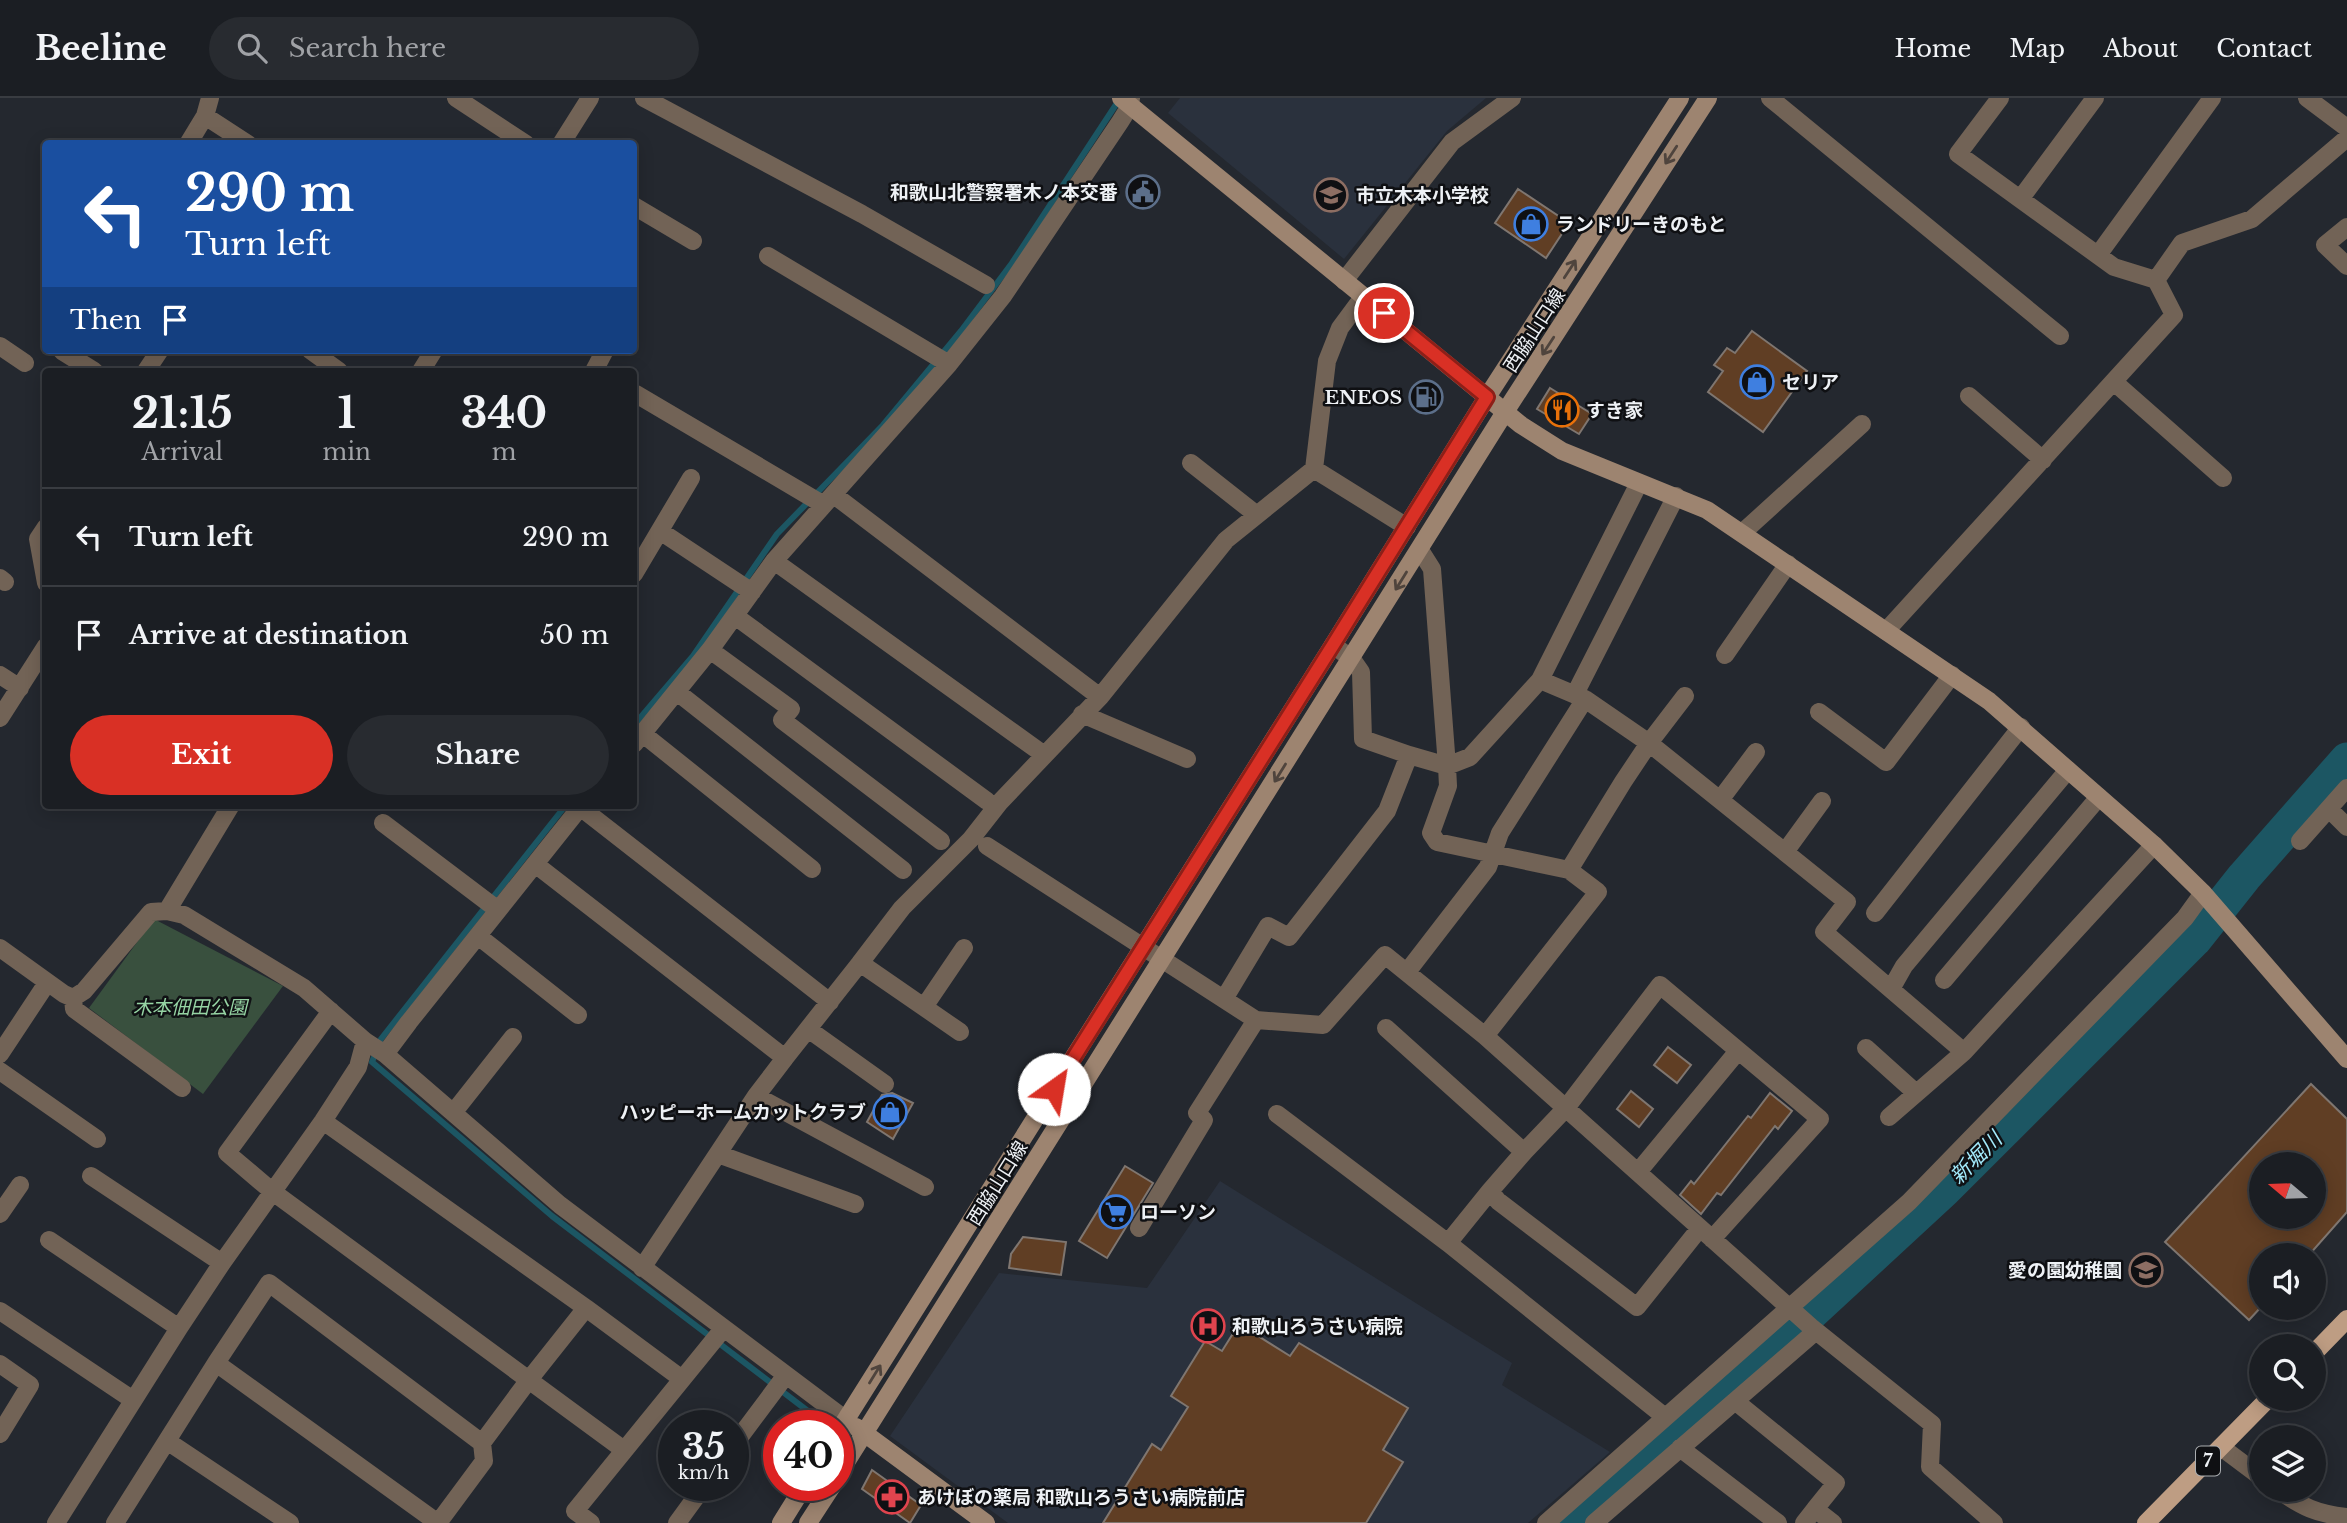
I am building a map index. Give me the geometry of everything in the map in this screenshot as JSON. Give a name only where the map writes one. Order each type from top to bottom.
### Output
[{"type":"main road","points":[[2326,1341],[2347,1320]]},
{"type":"main road","name":"7","points":[[2146,1523],[2256,1411]]},
{"type":"street","points":[[190,140],[205,116],[210,98]]},
{"type":"street","points":[[456,98],[520,140]]},
{"type":"street","points":[[564,140],[590,98]]},
{"type":"street","points":[[644,98],[862,214],[986,285]]},
{"type":"street","points":[[1344,281],[1452,142],[1512,98]]},
{"type":"street","name":"西脇山口線","points":[[852,1410],[1487,397],[1680,98]]},
{"type":"street","name":"西脇山口線","points":[[854,1450],[1505,412],[1708,98]]},
{"type":"street","points":[[1770,98],[2060,336]]},
{"type":"street","points":[[1886,631],[2174,315],[2157,280],[2114,267],[1958,154],[2000,98]]},
{"type":"street","points":[[2021,198],[2095,98]]},
{"type":"street","points":[[2098,256],[2213,98]]},
{"type":"street","points":[[2307,98],[2347,128]]},
{"type":"street","points":[[812,869],[638,739],[710,650],[820,499],[942,359],[1003,296],[1127,101],[1505,412],[1562,451],[1707,510],[1952,675],[2021,727],[2154,845],[2205,896],[2347,1059]]},
{"type":"street","points":[[205,116],[242,140]]},
{"type":"street","points":[[2157,280],[2182,243],[2252,219],[2347,138]]},
{"type":"street","points":[[637,208],[693,241]]},
{"type":"street","points":[[2347,227],[2325,245],[2347,266]]},
{"type":"street","points":[[768,256],[942,359]]},
{"type":"street","points":[[642,1268],[756,1096],[902,908],[971,838],[1043,754],[1100,697],[1226,540],[1314,469],[1327,361],[1340,328],[1363,297]]},
{"type":"street","points":[[0,346],[25,363]]},
{"type":"street","points":[[67,354],[89,368]]},
{"type":"street","points":[[316,354],[335,368]]},
{"type":"street","points":[[2114,382],[2223,478]]},
{"type":"street","points":[[637,395],[820,499],[1100,697]]},
{"type":"street","points":[[1969,396],[2043,460]]},
{"type":"street","points":[[1742,533],[1862,424]]},
{"type":"street","points":[[1191,463],[1257,515]]},
{"type":"street","points":[[1314,469],[1407,527]]},
{"type":"street","points":[[637,569],[691,478]]},
{"type":"street","points":[[1333,645],[1352,659],[1361,672],[1363,739],[1447,766],[1470,757],[1540,680],[1639,483]]},
{"type":"street","points":[[1407,972],[1488,867],[1500,833],[1580,696],[1676,496]]},
{"type":"street","points":[[660,531],[752,592]]},
{"type":"street","points":[[42,533],[38,539],[42,561]]},
{"type":"street","points":[[1420,550],[1432,569],[1448,786],[1431,833],[1437,842],[1569,870],[1598,892],[1485,1036]]},
{"type":"street","points":[[774,561],[1043,754]]},
{"type":"street","points":[[1724,655],[1788,564]]},
{"type":"street","points":[[735,616],[987,800]]},
{"type":"street","points":[[710,650],[791,709],[782,720],[941,841]]},
{"type":"street","points":[[0,718],[42,652]]},
{"type":"street","points":[[0,675],[20,688]]},
{"type":"street","points":[[1819,712],[1886,762],[1952,675]]},
{"type":"street","points":[[1540,680],[1580,696],[1649,743],[1847,902],[1824,932],[1964,1052]]},
{"type":"street","points":[[677,692],[902,870]]},
{"type":"street","points":[[1569,870],[1649,743],[1685,696]]},
{"type":"street","points":[[1082,714],[1186,759]]},
{"type":"street","points":[[1875,913],[2021,727]]},
{"type":"street","points":[[1720,800],[1756,752]]},
{"type":"street","points":[[1224,999],[1268,926],[1289,937],[1387,811],[1409,755]]},
{"type":"street","points":[[1891,989],[1904,966],[2068,770]]},
{"type":"street","points":[[2300,841],[2347,788]]},
{"type":"street","points":[[1944,980],[2099,797]]},
{"type":"street","points":[[1785,852],[1822,801]]},
{"type":"street","points":[[2329,808],[2347,827]]},
{"type":"street","points":[[167,911],[222,809]]},
{"type":"street","points":[[56,1523],[222,1263],[358,1067],[478,936],[489,904],[535,864],[573,809]]},
{"type":"street","points":[[575,809],[830,1002]]},
{"type":"street","points":[[383,823],[489,904]]},
{"type":"street","points":[[1889,1116],[1964,1052],[2154,845]]},
{"type":"street","points":[[986,846],[1256,1020],[1323,1025],[1385,955],[1485,1036],[1814,1329],[1932,1424],[1930,1467],[1994,1523]]},
{"type":"street","points":[[535,864],[785,1058]]},
{"type":"street","points":[[1546,1523],[1665,1417],[1792,1310],[1909,1202],[2205,896]]},
{"type":"street","points":[[73,998],[84,991],[151,912],[167,911],[184,915],[304,988],[560,1205],[822,1410]]},
{"type":"street","points":[[478,936],[578,1015]]},
{"type":"street","points":[[0,948],[47,983],[73,998]]},
{"type":"street","points":[[924,1007],[964,948]]},
{"type":"street","points":[[860,963],[960,1032]]},
{"type":"street","points":[[0,1054],[47,983]]},
{"type":"street","points":[[1448,1243],[1489,1191],[1566,1108],[1660,985],[1820,1119],[1706,1233],[1637,1307],[1498,1201],[1489,1191]]},
{"type":"street","points":[[73,998],[74,1009],[182,1088]]},
{"type":"street","points":[[331,1011],[227,1153],[272,1192],[624,1450]]},
{"type":"street","points":[[1139,1228],[1204,1120],[1197,1113],[1256,1020]]},
{"type":"street","points":[[1386,1028],[1524,1152]]},
{"type":"street","points":[[808,1029],[885,1084]]},
{"type":"street","points":[[453,1113],[513,1037]]},
{"type":"street","points":[[1866,1048],[1916,1093]]},
{"type":"street","points":[[1638,1172],[1738,1051]]},
{"type":"street","points":[[0,1071],[97,1139]]},
{"type":"street","points":[[756,1096],[925,1187]]},
{"type":"street","points":[[1277,1114],[1448,1243],[1665,1417]]},
{"type":"street","points":[[323,1121],[682,1379]]},
{"type":"street","points":[[718,1154],[855,1204]]},
{"type":"street","points":[[91,1176],[222,1263]]},
{"type":"street","points":[[0,1214],[20,1185]]},
{"type":"street","points":[[49,1240],[179,1328]]},
{"type":"street","points":[[123,1520],[167,1441],[269,1283],[482,1443]]},
{"type":"street","points":[[216,1363],[438,1523],[484,1461],[482,1443],[586,1308]]},
{"type":"street","points":[[0,1311],[133,1400]]},
{"type":"street","points":[[1594,1523],[1814,1329]]},
{"type":"street","points":[[592,1523],[575,1511],[721,1331]]},
{"type":"street","points":[[0,1364],[30,1385],[0,1434]]},
{"type":"street","points":[[749,1425],[783,1379]]},
{"type":"street","points":[[1735,1401],[1836,1483],[1809,1516],[1833,1523]]},
{"type":"street","points":[[854,1430],[864,1434],[986,1523]]},
{"type":"street","points":[[167,1441],[290,1523]]},
{"type":"street","points":[[2221,1447],[2249,1468]]},
{"type":"street","points":[[1680,1448],[1778,1523]]},
{"type":"street","points":[[677,1523],[693,1501]]},
{"type":"street","points":[[781,1523],[795,1501]]},
{"type":"street","points":[[808,1523],[822,1501]]},
{"type":"street","points":[[2296,1502],[2323,1515],[2347,1517]]},
{"type":"shaded area","name":"市立木本小学校","points":[[1180,98],[1486,98],[1447,131],[1344,259],[1168,113]]},
{"type":"shaded area","name":"和歌山ろうさい病院","points":[[1220,1181],[1512,1363],[1502,1385],[1610,1452],[1528,1523],[1008,1523],[890,1436],[999,1273],[1147,1288]]},
{"type":"green space","name":"木本佃田公園","points":[[154,919],[283,986],[203,1094],[89,1008]]},
{"type":"building","points":[[1518,189],[1569,223],[1546,258],[1495,223]]},
{"type":"building","points":[[1752,331],[1807,371],[1763,432],[1708,392],[1723,371],[1714,365],[1727,348],[1735,353]]},
{"type":"building","points":[[1550,388],[1592,414],[1579,434],[1537,409]]},
{"type":"building","points":[[1668,1047],[1691,1065],[1677,1083],[1654,1065]]},
{"type":"building","points":[[2311,1084],[2347,1119],[2347,1212],[2320,1243],[2249,1243],[2249,1320],[2165,1242]]},
{"type":"building","points":[[1631,1091],[1653,1109],[1639,1127],[1617,1109]]},
{"type":"building","name":"ハッピーホームカットクラブ","points":[[892,1093],[913,1103],[893,1139],[867,1122],[882,1095]]},
{"type":"building","points":[[1770,1093],[1792,1111],[1778,1129],[1775,1126],[1721,1195],[1717,1193],[1701,1214],[1680,1195],[1691,1181],[1694,1184],[1748,1116],[1751,1118]]},
{"type":"building","name":"ローソン","points":[[1125,1166],[1153,1183],[1107,1258],[1079,1241]]},
{"type":"building","points":[[1023,1237],[1066,1242],[1061,1275],[1009,1268],[1011,1254]]},
{"type":"building","points":[[1239,1324],[1290,1356],[1299,1343],[1408,1408],[1383,1450],[1403,1462],[1366,1523],[1103,1523],[1152,1444],[1161,1450],[1188,1407],[1171,1396],[1205,1341],[1222,1351]]},
{"type":"building","name":"あけぼの薬局 和歌山ろうさい病院前店","points":[[872,1470],[921,1505],[910,1523],[862,1489]]},
{"type":"waterway","points":[[637,721],[693,656],[777,534],[883,425],[961,331],[1012,263],[1119,100]]},
{"type":"waterway","name":"新堀川","points":[[1573,1523],[1763,1357],[1944,1190],[2194,940],[2244,877],[2347,760]]},
{"type":"waterway","points":[[563,809],[381,1039],[372,1062],[552,1216],[807,1410]]},
{"type":"place","name":"和歌山北警察署木ノ本交番","points":[[1143,192]]},
{"type":"place","name":"市立木本小学校","points":[[1331,195]]},
{"type":"place","name":"ランドリーきのもと","points":[[1531,224]]},
{"type":"place","name":"セリア","points":[[1757,382]]},
{"type":"place","name":"ENEOS","points":[[1426,397]]},
{"type":"place","name":"すき家","points":[[1562,410]]},
{"type":"place","name":"ハッピーホームカットクラブ","points":[[890,1112]]},
{"type":"place","name":"ローソン","points":[[1116,1212]]},
{"type":"place","name":"愛の園幼稚園","points":[[2146,1270]]},
{"type":"place","name":"和歌山ろうさい病院","points":[[1208,1326]]},
{"type":"place","name":"あけぼの薬局 和歌山ろうさい病院前店","points":[[892,1497]]},
{"type":"route","points":[[1054,1089],[1487,397],[1384,313]]}]
